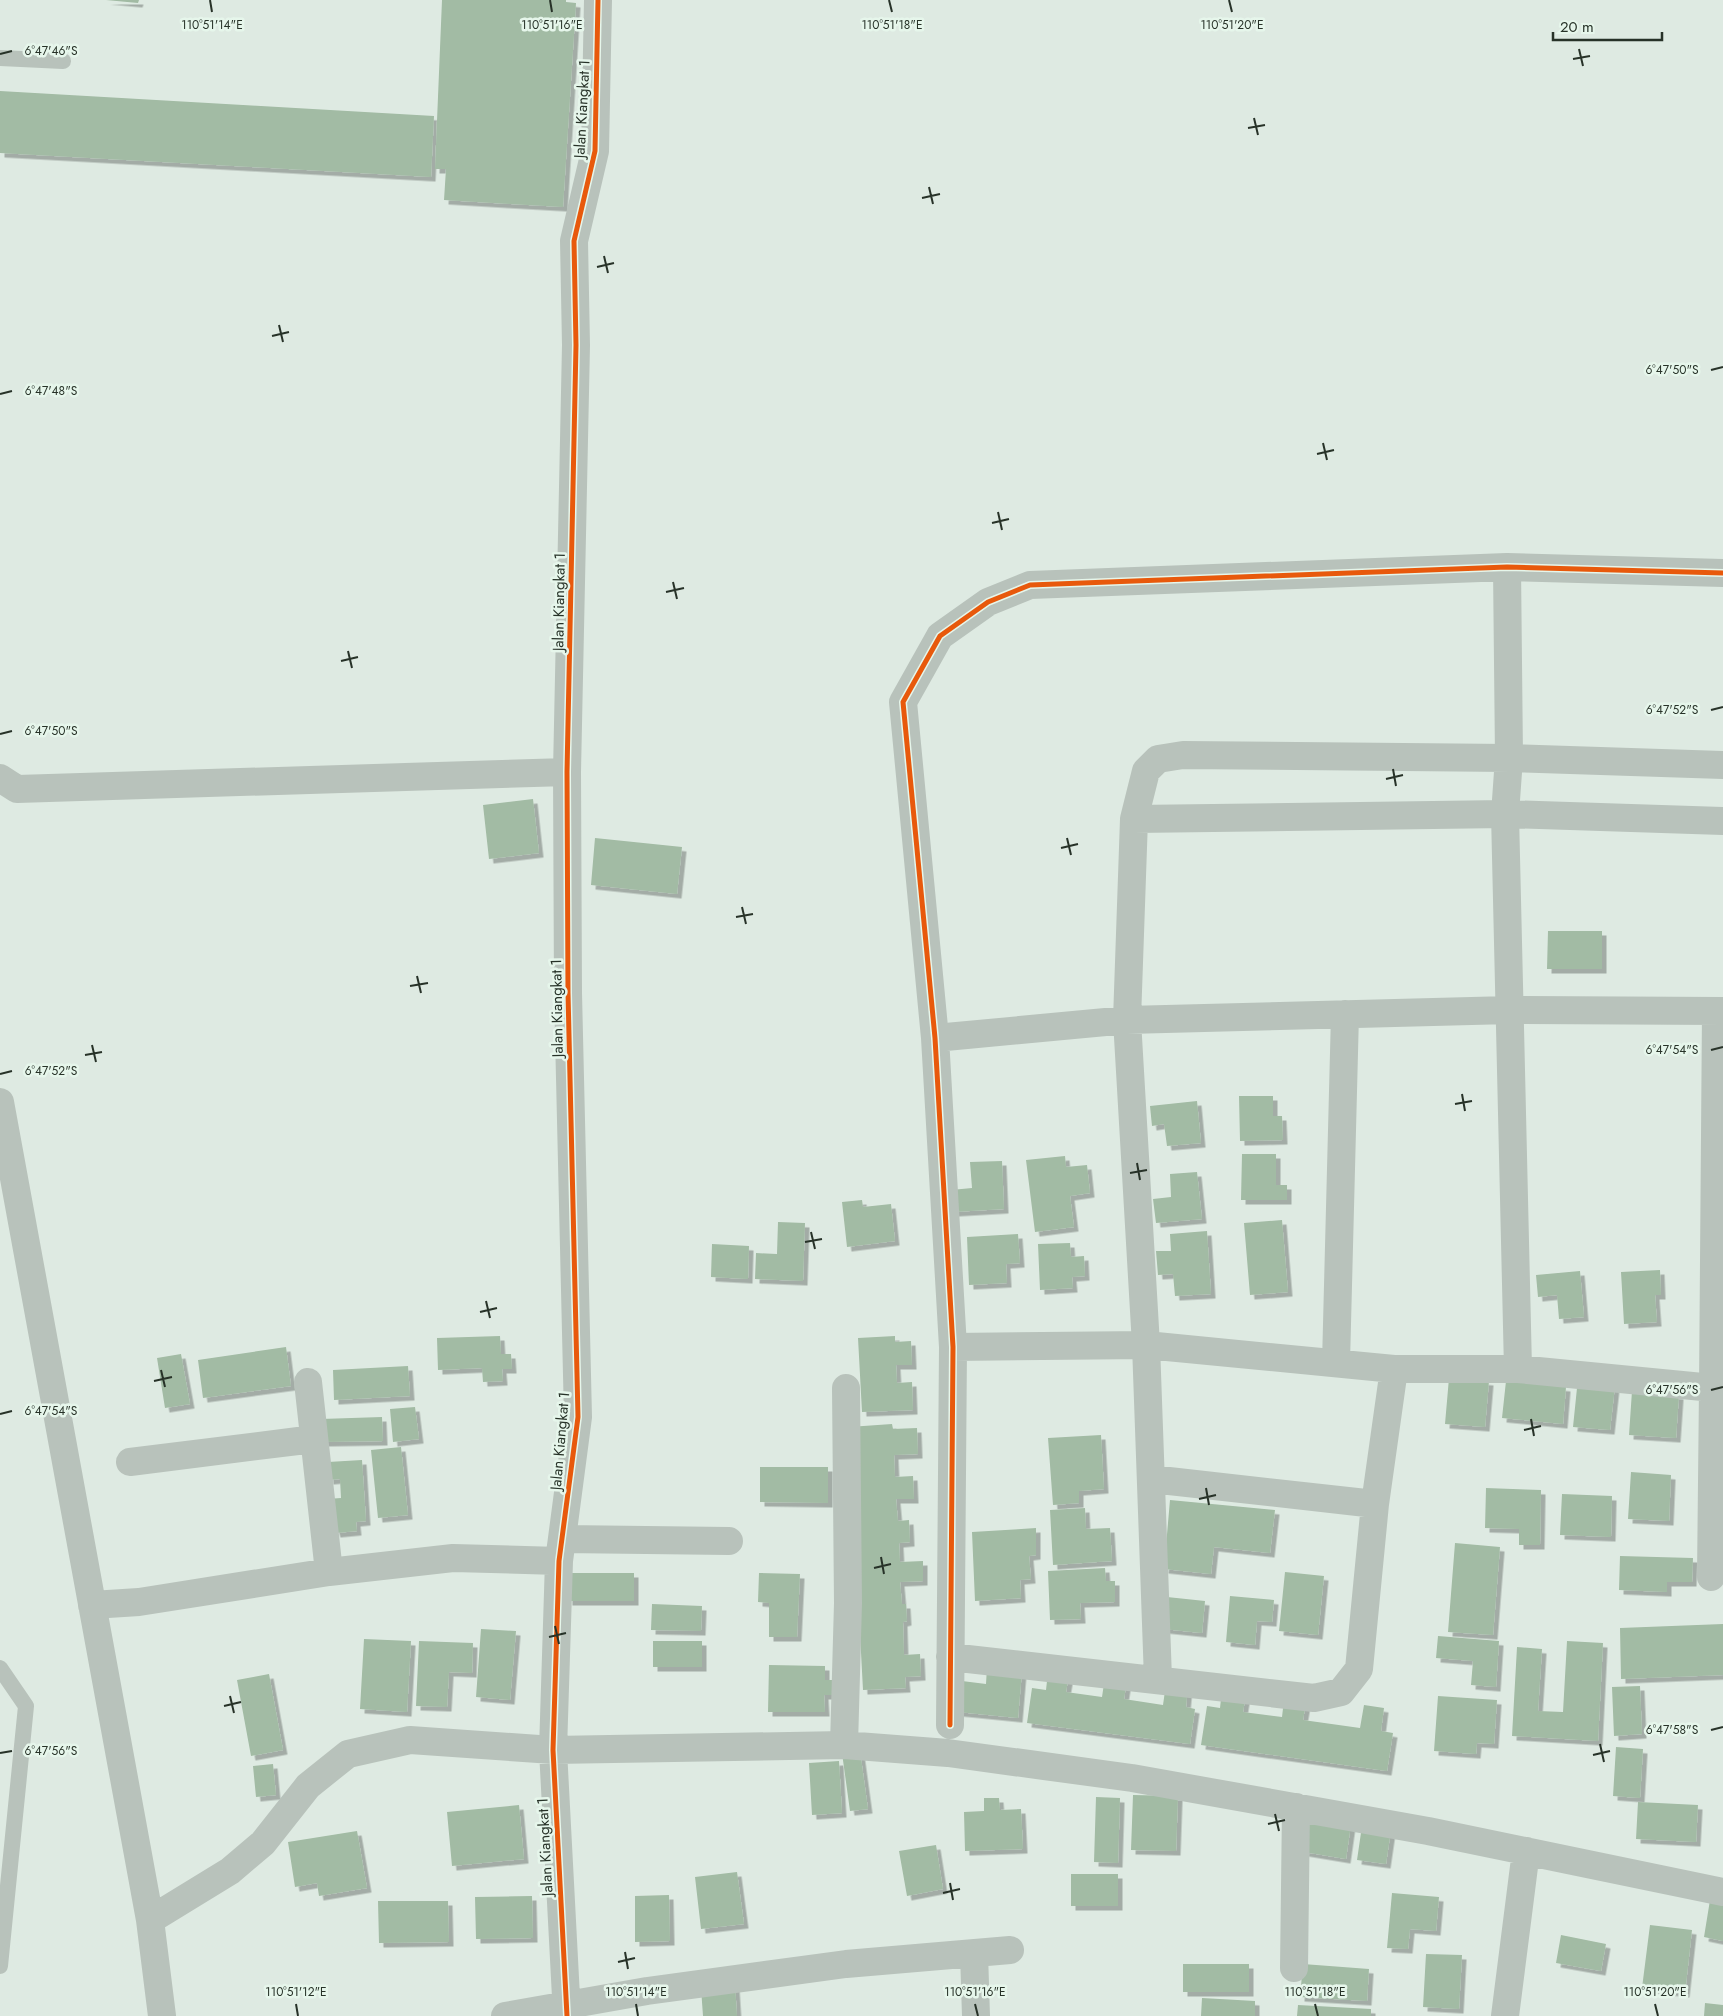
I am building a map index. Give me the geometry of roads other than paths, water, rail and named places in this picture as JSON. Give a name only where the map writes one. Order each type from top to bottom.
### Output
[{"type":"street","name":"Jalan Kiangkat 1","points":[[566,2011],[553,1750],[561,1550],[578,1417],[568,993],[567,772],[576,345],[574,241],[595,150],[598,0]]},
{"type":"street","points":[[950,1726],[953,1347],[935,1038],[904,702],[940,636],[988,602],[1030,585],[1507,567],[1723,573]]},
{"type":"street","points":[[1507,567],[1509,758],[1505,814],[1518,1369]]},
{"type":"street","points":[[1158,1679],[1146,1345],[1127,1020],[1134,819],[1146,771],[1158,759],[1183,755],[1509,758],[1723,765]]},
{"type":"street","points":[[0,778],[16,789],[567,772]]},
{"type":"street","points":[[1134,819],[1505,814],[1723,821]]},
{"type":"street","points":[[935,1038],[1127,1020],[1510,1010],[1720,1011],[1711,1576]]},
{"type":"street","points":[[1336,1363],[1345,1014]]},
{"type":"street","points":[[0,1102],[150,1920],[162,2016]]},
{"type":"street","points":[[953,1347],[1146,1345],[1394,1369],[1518,1369],[1713,1388]]},
{"type":"street","points":[[950,1657],[1314,1698],[1341,1692],[1359,1669],[1375,1504],[1394,1369]]},
{"type":"street","points":[[308,1382],[329,1572]]},
{"type":"street","points":[[844,1745],[848,1603],[846,1388]]},
{"type":"street","points":[[130,1462],[314,1439]]},
{"type":"street","points":[[1151,1479],[1375,1504]]},
{"type":"street","points":[[92,1605],[139,1602],[329,1572],[453,1558],[729,1540]]},
{"type":"street","points":[[150,1920],[230,1871],[263,1843],[308,1786],[348,1754],[410,1740],[553,1750],[844,1745],[948,1753],[1132,1778],[1296,1807],[1526,1851],[1723,1892]]},
{"type":"street","points":[[1294,1968],[1296,1807]]},
{"type":"street","points":[[1505,2016],[1526,1851]]},
{"type":"street","points":[[505,2016],[566,2011],[647,1990],[836,1965],[1010,1950]]},
{"type":"street","points":[[974,1953],[976,2016]]},
{"type":"lane","points":[[0,58],[63,61]]},
{"type":"lane","points":[[0,1668],[26,1706],[0,1966]]}]
